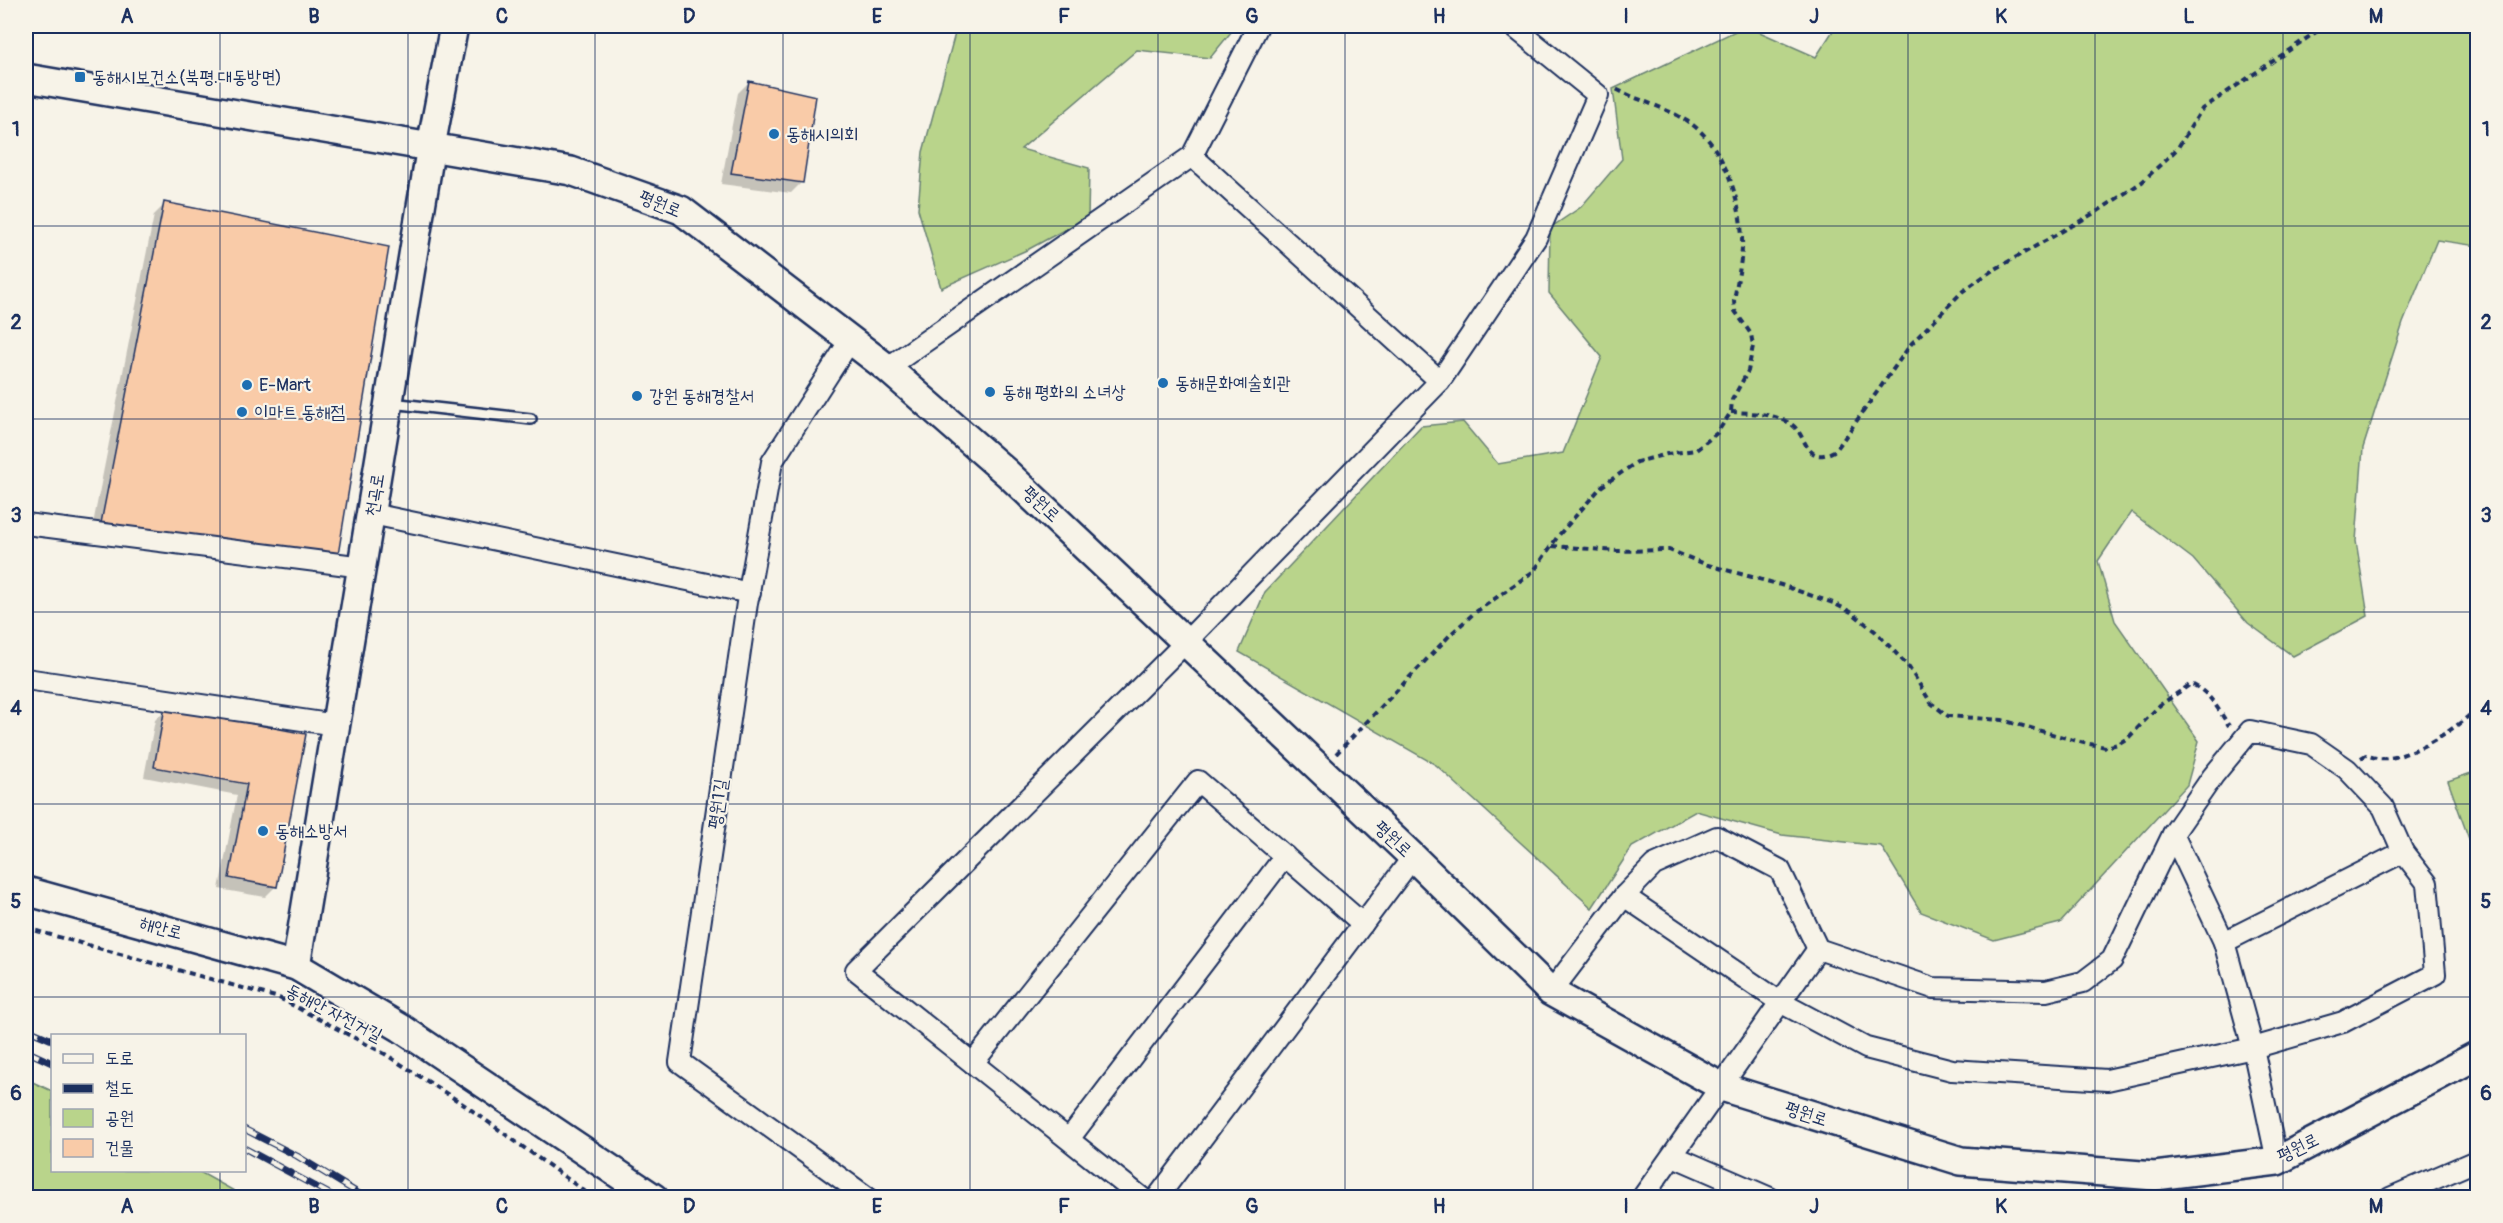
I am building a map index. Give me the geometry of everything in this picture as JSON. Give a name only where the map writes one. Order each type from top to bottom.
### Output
[{"type":"street","name":"천곡로","points":[[296,966],[431,146],[454,26]]},
{"type":"street","points":[[887,368],[1192,156],[1258,26]]},
{"type":"street","points":[[1142,1197],[856,970],[1186,642],[1440,381],[1536,238],[1598,95],[1513,26]]},
{"type":"street","name":"평원로","points":[[26,78],[571,171],[681,210],[887,368],[1007,473],[1413,857],[1551,992],[1722,1087],[1961,1161],[2155,1176],[2277,1161],[2478,1055]]},
{"type":"street","points":[[1192,156],[1440,381]]},
{"type":"street","name":"평원1길","points":[[850,339],[772,462],[750,593],[680,1062],[868,1197]]},
{"type":"street","points":[[372,514],[750,593]]},
{"type":"street","points":[[26,524],[363,567]]},
{"type":"street","points":[[26,679],[336,725]]},
{"type":"street","points":[[1551,992],[1624,896],[1654,865],[1717,837],[1780,870],[1818,949],[1933,988],[2046,991],[2083,982],[2112,960],[2173,834],[2213,776],[2250,731],[2311,744],[2347,769],[2383,807],[2403,852],[2427,883],[2435,974],[2343,1022],[2253,1048],[2107,1080],[1952,1070],[1866,1048],[1780,1002],[1624,896]]},
{"type":"street","points":[[973,1063],[1198,781],[1363,924]]},
{"type":"street","points":[[2173,834],[2224,942],[2253,1048],[2277,1161]]},
{"type":"street","points":[[2224,942],[2403,852]]},
{"type":"street","points":[[1069,1139],[1285,856]]},
{"type":"street","points":[[1157,1197],[1413,857]]},
{"type":"street","name":"해안로","points":[[26,891],[296,966],[401,1028],[654,1197]]},
{"type":"street","points":[[1642,1197],[1818,949]]},
{"type":"street","points":[[1673,1156],[1770,1197]]},
{"type":"street","points":[[2390,1197],[2478,1160]]},
{"type":"lane","points":[[390,403],[531,419]]},
{"type":"path","points":[[1731,412],[1772,416],[1791,424],[1798,431],[1805,447],[1814,454],[1826,456],[1836,450],[1911,344],[1963,291],[1990,272],[2098,211],[2142,182],[2177,149],[2196,117],[2208,104],[2325,26]]},
{"type":"path","points":[[1320,769],[1452,633],[1473,614],[1534,571],[1578,510],[1614,477],[1649,458],[1696,450],[1717,433],[1731,412],[1732,400],[1748,371],[1753,346],[1751,334],[1735,311],[1742,237],[1734,197],[1720,158],[1707,138],[1687,121],[1600,82],[1587,86]]},
{"type":"path","points":[[1551,546],[1617,551],[1669,550],[1708,565],[1781,585],[1833,603],[1851,612],[1876,632],[1908,666],[1931,703],[1948,716],[2002,720],[2106,747],[2118,744],[2129,737],[2160,705],[2191,684],[2202,688],[2210,696],[2241,742]]},
{"type":"path","points":[[2347,769],[2366,755],[2379,759],[2392,758],[2443,735],[2470,717],[2478,706]]},
{"type":"path","name":"동해안 자전거길","points":[[26,928],[279,998],[384,1054],[466,1106],[594,1197]]},
{"type":"green space","points":[[957,26],[1236,26],[1210,58],[1137,50],[1021,149],[1089,168],[1088,217],[1029,249],[941,288],[918,209],[923,152]]},
{"type":"green space","points":[[1746,26],[1816,57],[1836,26],[2477,26],[2477,246],[2437,240],[2403,323],[2363,448],[2356,541],[2368,616],[2293,656],[2248,623],[2193,559],[2131,512],[2098,561],[2115,621],[2199,741],[2187,785],[2060,923],[1994,940],[1921,912],[1881,846],[1782,835],[1696,811],[1632,847],[1592,908],[1436,765],[1239,652],[1265,592],[1421,426],[1463,422],[1498,464],[1563,453],[1602,357],[1549,293],[1550,228],[1581,207],[1622,159],[1613,89]]},
{"type":"green space","points":[[2478,771],[2477,861],[2448,781]]},
{"type":"green space","points":[[26,1079],[51,1091],[51,1172],[200,1172],[245,1197],[26,1197]]},
{"type":"building","name":"동해시의회","points":[[749,81],[816,96],[803,183],[731,173]]},
{"type":"building","name":"E-Mart","points":[[164,202],[389,247],[338,555],[101,523]]},
{"type":"building","name":"동해소방서","points":[[165,707],[306,734],[277,887],[229,878],[247,784],[154,767]]},
{"type":"railway","points":[[26,1029],[51,1040]]},
{"type":"railway","points":[[26,1051],[51,1063]]},
{"type":"railway","points":[[246,1130],[297,1156],[366,1198]]},
{"type":"railway","points":[[246,1149],[337,1198]]},
{"type":"place","name":"동해시보건소(북평.대동방면)","points":[[80,77]]},
{"type":"place","name":"동해시의회","points":[[774,134]]},
{"type":"place","name":"동해문화예술회관","points":[[1163,383]]},
{"type":"place","name":"E-Mart","points":[[247,385]]},
{"type":"place","name":"동해 평화의 소녀상","points":[[990,392]]},
{"type":"place","name":"강원 동해경찰서","points":[[637,396]]},
{"type":"place","name":"이마트 동해점","points":[[242,412]]},
{"type":"place","name":"동해소방서","points":[[263,831]]}]
